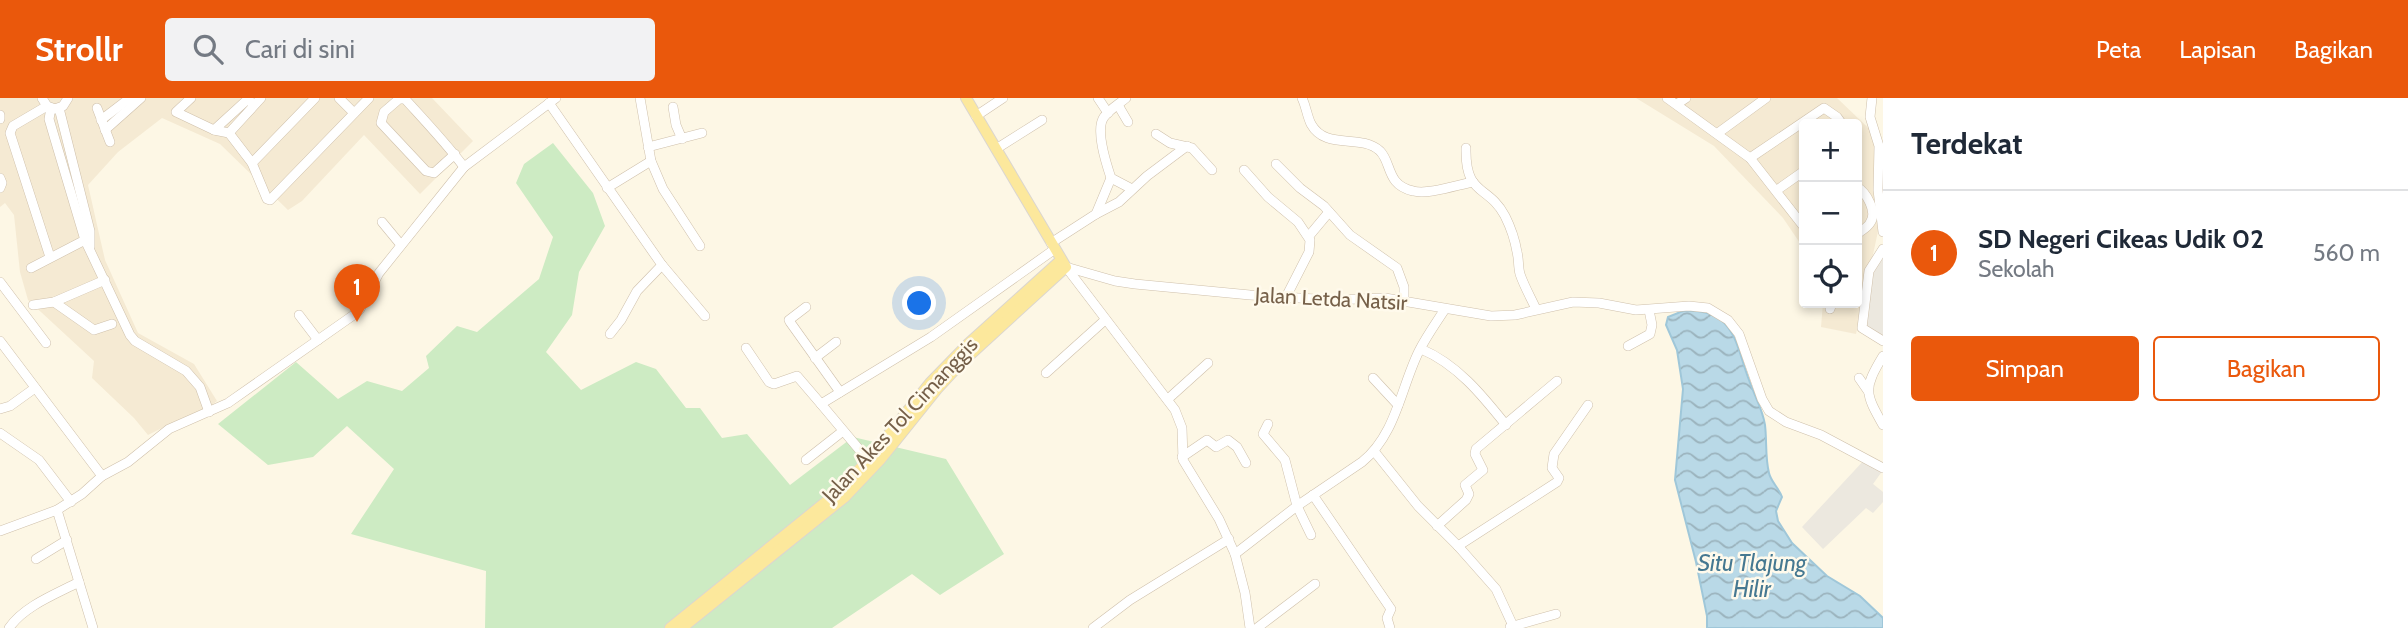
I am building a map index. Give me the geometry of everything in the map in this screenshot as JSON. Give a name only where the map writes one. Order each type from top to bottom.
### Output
[{"type":"main road","points":[[682,628],[845,497],[880,460],[961,363],[1063,264],[966,98]]},
{"type":"main road","name":"Jalan Akes Tol Cimanggis","points":[[670,628],[838,492],[868,460],[930,383],[959,354],[1063,264]]},
{"type":"street","points":[[50,257],[10,133],[13,126],[50,105],[66,103],[68,98]]},
{"type":"street","points":[[101,120],[130,98]]},
{"type":"street","points":[[105,130],[141,98]]},
{"type":"street","points":[[191,98],[176,112],[214,130],[229,133],[252,163],[267,199],[270,200],[369,98]]},
{"type":"street","points":[[252,163],[315,98]]},
{"type":"street","points":[[338,98],[354,113]]},
{"type":"street","points":[[640,98],[651,161],[663,189],[700,246]]},
{"type":"street","points":[[976,116],[1003,98]]},
{"type":"street","points":[[1098,98],[1108,113]]},
{"type":"street","points":[[1096,214],[1111,178],[1104,157],[1100,125],[1108,113],[1126,98]]},
{"type":"street","points":[[1302,98],[1316,131],[1328,139],[1365,144],[1381,152],[1394,180],[1405,188],[1421,192],[1473,182]]},
{"type":"street","points":[[1667,98],[1750,158],[1799,218]]},
{"type":"street","points":[[1676,104],[1686,98]]},
{"type":"street","points":[[1718,133],[1766,98]]},
{"type":"street","points":[[1872,98],[1870,117],[1879,154],[1883,232]]},
{"type":"street","points":[[455,155],[434,173],[426,170],[380,122],[384,112],[399,99],[405,99],[455,155],[464,167]]},
{"type":"street","points":[[214,130],[253,100]]},
{"type":"street","points":[[229,133],[253,100]]},
{"type":"street","points":[[0,531],[57,510],[71,502],[102,476],[128,462],[169,429],[228,403],[360,309],[379,273],[464,167],[552,100],[607,188],[662,265],[705,316]]},
{"type":"street","points":[[50,105],[90,231],[87,243],[130,335],[135,341],[186,371],[200,387],[209,412]]},
{"type":"street","points":[[1118,105],[1128,122]]},
{"type":"street","points":[[673,107],[681,139]]},
{"type":"street","points":[[97,108],[110,142]]},
{"type":"street","points":[[1808,119],[1824,108],[1839,119]]},
{"type":"street","points":[[996,149],[1042,120]]},
{"type":"street","points":[[1750,158],[1799,125]]},
{"type":"street","points":[[648,147],[702,133]]},
{"type":"street","points":[[1156,134],[1170,144],[1187,146],[1198,153],[1212,170]]},
{"type":"street","points":[[821,404],[931,337],[1096,214],[1119,202],[1187,146]]},
{"type":"street","points":[[1466,148],[1467,169],[1473,182],[1504,215],[1518,254],[1520,273],[1536,309]]},
{"type":"street","points":[[607,188],[651,161]]},
{"type":"street","points":[[1276,164],[1329,212],[1354,239],[1397,268],[1404,287],[1404,299]]},
{"type":"street","points":[[1244,170],[1309,236]]},
{"type":"street","points":[[1777,190],[1799,175]]},
{"type":"street","points":[[0,178],[0,188]]},
{"type":"street","points":[[1111,178],[1132,189]]},
{"type":"street","points":[[1862,192],[1867,197],[1872,215],[1870,223],[1862,230]]},
{"type":"street","points":[[1286,297],[1309,253],[1309,236],[1329,212]]},
{"type":"street","points":[[382,222],[401,245]]},
{"type":"street","points":[[31,268],[50,257],[87,243]]},
{"type":"street","points":[[1883,249],[1869,270],[1862,328],[1883,341]]},
{"type":"street","points":[[1063,264],[1168,399],[1182,428],[1182,457],[1235,554],[1250,628]]},
{"type":"street","name":"Jalan Letda Natsir","points":[[1063,264],[1115,281],[1210,292],[1332,300],[1404,299],[1446,309],[1502,316],[1562,303],[1588,302],[1649,310],[1699,306],[1721,315],[1734,326],[1744,342],[1758,390],[1769,411],[1786,422],[1821,435],[1883,468]]},
{"type":"street","points":[[610,334],[638,291],[662,265]]},
{"type":"street","points":[[33,305],[54,302],[105,280]]},
{"type":"street","points":[[0,282],[46,343]]},
{"type":"street","points":[[54,302],[94,330],[112,324]]},
{"type":"street","points":[[806,307],[789,320],[840,392]]},
{"type":"street","points":[[1235,554],[1374,451],[1398,405],[1420,349],[1446,309]]},
{"type":"street","points":[[1628,346],[1650,334],[1652,325],[1649,310]]},
{"type":"street","points":[[299,315],[318,340]]},
{"type":"street","points":[[1045,373],[1105,320]]},
{"type":"street","points":[[0,341],[102,476]]},
{"type":"street","points":[[816,358],[836,342]]},
{"type":"street","points":[[746,348],[769,382],[775,384],[797,376],[868,460]]},
{"type":"street","points":[[1420,349],[1443,361],[1471,383],[1506,425]]},
{"type":"street","points":[[1883,356],[1871,376],[1868,391],[1869,400],[1883,425]]},
{"type":"street","points":[[1168,399],[1208,363]]},
{"type":"street","points":[[1373,378],[1398,405]]},
{"type":"street","points":[[1859,378],[1868,391]]},
{"type":"street","points":[[1437,526],[1466,500],[1468,494],[1465,485],[1483,470],[1475,454],[1476,449],[1557,381]]},
{"type":"street","points":[[0,410],[35,388]]},
{"type":"street","points":[[1458,546],[1557,482],[1559,478],[1552,468],[1554,454],[1588,405]]},
{"type":"street","points":[[1268,424],[1263,435],[1285,460],[1297,506],[1311,535]]},
{"type":"street","points":[[806,460],[843,431]]},
{"type":"street","points":[[0,433],[39,460],[71,502]]},
{"type":"street","points":[[1182,457],[1207,440],[1216,447],[1228,440],[1237,447],[1246,463]]},
{"type":"street","points":[[1374,451],[1409,496],[1496,589],[1511,627],[1556,614]]},
{"type":"street","points":[[1313,495],[1391,609],[1387,618],[1390,628]]},
{"type":"street","points":[[57,510],[93,628]]},
{"type":"street","points":[[1093,628],[1130,600],[1229,539]]},
{"type":"street","points":[[37,559],[67,540]]},
{"type":"street","points":[[9,628],[14,621],[41,601],[79,582]]},
{"type":"street","points":[[1257,628],[1315,584]]},
{"type":"shaded area","points":[[0,98],[432,98],[473,141],[420,194],[364,135],[302,201],[288,210],[220,144],[162,118],[118,152],[88,185],[105,260],[138,333],[194,364],[217,401],[199,415],[170,424],[148,435],[92,378],[94,361],[28,300],[20,272],[14,215],[5,203],[0,207]]},
{"type":"shaded area","points":[[1636,98],[1837,98],[1859,119],[1799,119],[1799,242],[1783,218],[1714,146]]},
{"type":"shaded area","points":[[1862,122],[1882,141],[1880,222],[1862,306]]},
{"type":"shaded area","points":[[1883,253],[1883,340],[1865,324],[1867,281]]},
{"type":"shaded area","points":[[1823,308],[1862,308],[1856,334],[1821,327]]},
{"type":"shaded area","points":[[1867,457],[1883,470],[1873,484],[1883,492],[1883,502],[1873,513],[1866,508],[1823,549],[1802,527]]},
{"type":"green space","points":[[553,143],[593,193],[605,226],[579,272],[572,315],[546,352],[581,390],[636,362],[656,369],[686,408],[700,408],[722,438],[747,434],[790,485],[853,437],[946,459],[1004,554],[940,595],[912,574],[832,628],[485,628],[486,571],[351,534],[394,469],[347,426],[313,457],[268,465],[218,424],[296,362],[338,399],[367,381],[402,391],[429,368],[426,356],[457,326],[477,332],[539,279],[553,237],[516,183],[524,164]]},
{"type":"water","name":"Situ Tlajung Hilir","points":[[1683,311],[1713,315],[1723,322],[1736,341],[1764,419],[1769,473],[1782,497],[1776,511],[1778,521],[1792,543],[1827,576],[1860,596],[1883,618],[1883,628],[1707,628],[1696,562],[1675,480],[1683,389],[1677,350],[1666,325],[1668,317]]},
{"type":"place","name":"SD Negeri Cikeas Udik 02","points":[[357,322]]}]
